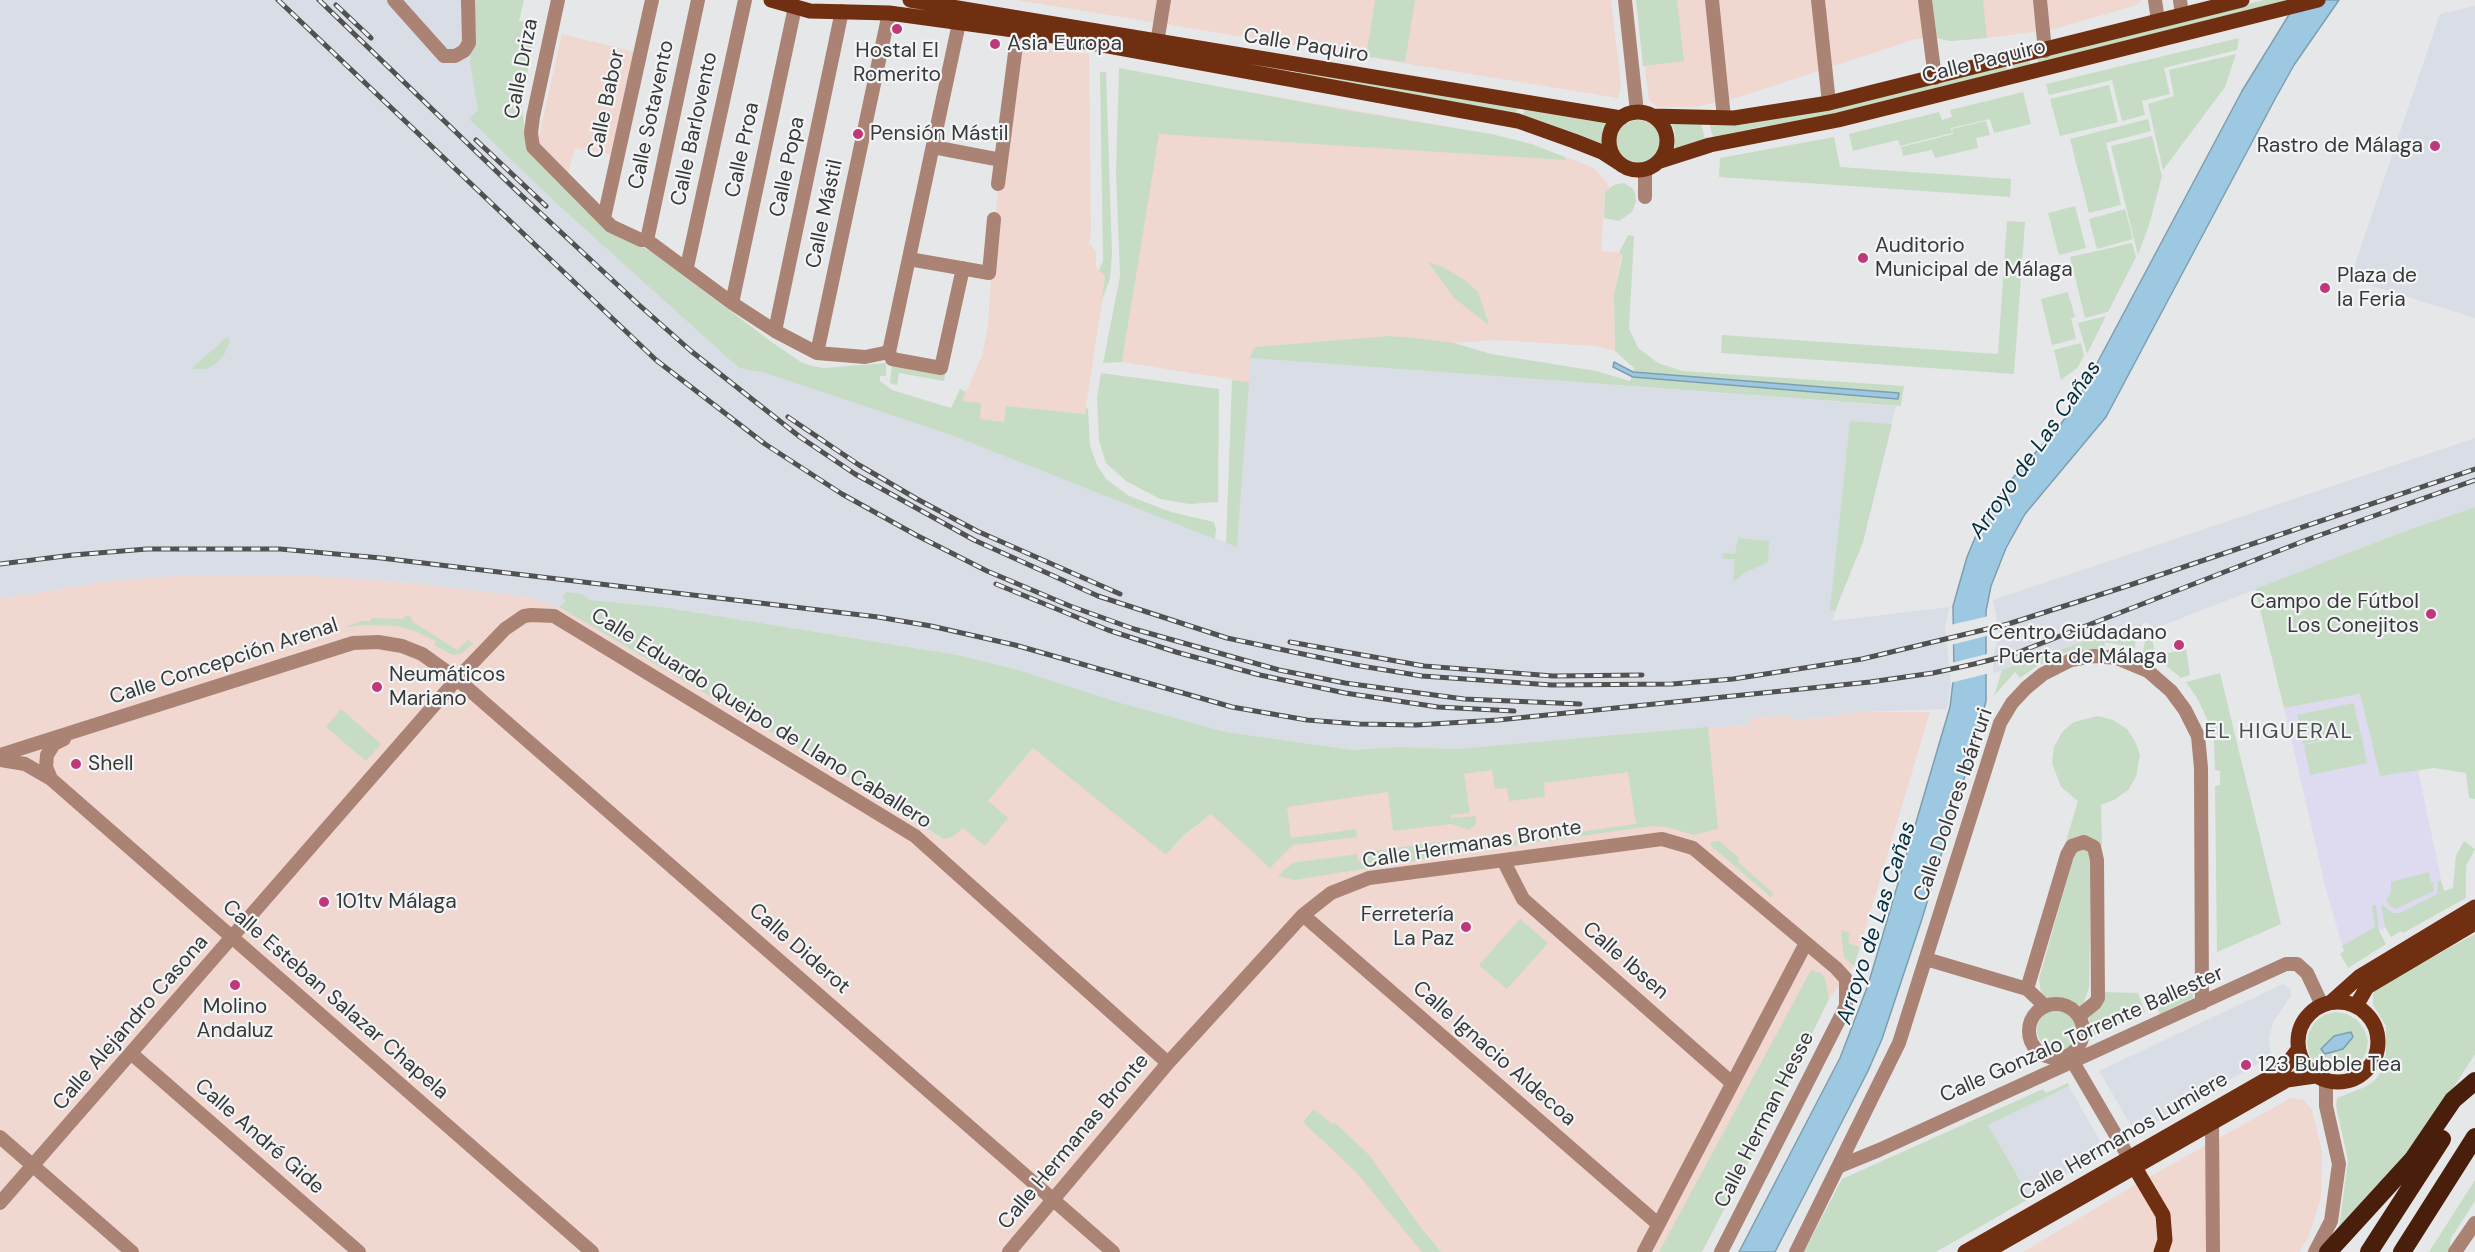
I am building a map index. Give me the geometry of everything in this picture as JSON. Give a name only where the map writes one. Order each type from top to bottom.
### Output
[{"type":"highway","points":[[2328,1252],[2413,1159],[2453,1100],[2475,1081]]},
{"type":"highway","points":[[2369,1252],[2475,1086]]},
{"type":"highway","points":[[2402,1252],[2475,1137]]},
{"type":"main road","name":"Calle Paquiro","points":[[771,0],[797,4],[810,11],[890,13],[1018,30],[1518,121],[1602,152],[1619,163]]},
{"type":"main road","name":"Calle Paquiro","points":[[910,0],[987,6],[1157,43],[1621,118]]},
{"type":"main road","name":"Calle Paquiro","points":[[1653,116],[1734,118],[1829,103],[2158,21],[2181,8],[2242,0]]},
{"type":"main road","name":"Calle Paquiro","points":[[1660,161],[1710,145],[1838,120],[2318,0]]},
{"type":"main road","points":[[961,23],[987,6],[1001,28]]},
{"type":"main road","points":[[1636,112],[1653,116],[1662,125],[1667,137],[1666,149],[1660,161],[1645,169],[1629,168],[1619,163],[1613,156],[1610,146],[1610,135],[1614,126],[1621,118],[1636,112]]},
{"type":"main road","points":[[2326,1003],[2343,1002],[2356,1006],[2372,1020],[2376,1030],[2379,1044],[2375,1059],[2367,1071],[2355,1079],[2340,1083],[2320,1079],[2304,1065],[2297,1051],[2298,1031],[2303,1020],[2359,977],[2475,907]]},
{"type":"main road","points":[[2356,1006],[2367,987],[2475,923]]},
{"type":"main road","name":"Calle Hermanos Lumiere","points":[[1986,1252],[2267,1079],[2285,1067],[2297,1051]]},
{"type":"main road","name":"Calle Hermanos Lumiere","points":[[1965,1252],[2132,1162],[2212,1123],[2287,1080],[2320,1079]]},
{"type":"main road","points":[[2132,1162],[2163,1215],[2165,1240],[2161,1252]]},
{"type":"street","points":[[394,0],[444,56],[455,56],[464,51],[469,43],[468,0]]},
{"type":"street","name":"Calle Driza","points":[[558,0],[533,117],[531,133],[533,147],[604,218]]},
{"type":"street","name":"Calle Babor","points":[[604,218],[652,0]]},
{"type":"street","name":"Calle Sotavento","points":[[647,240],[698,0]]},
{"type":"street","name":"Calle Barlovento","points":[[687,267],[745,0]]},
{"type":"street","points":[[1157,43],[1164,0]]},
{"type":"street","points":[[1625,0],[1636,112]]},
{"type":"street","points":[[1712,0],[1724,118]]},
{"type":"street","points":[[1818,0],[1829,103]]},
{"type":"street","points":[[1924,0],[1935,78]]},
{"type":"street","points":[[2040,0],[2045,51]]},
{"type":"street","points":[[2155,0],[2158,21]]},
{"type":"street","name":"Calle Proa","points":[[732,303],[797,4]]},
{"type":"street","name":"Calle Popa","points":[[775,331],[842,11]]},
{"type":"street","name":"Calle Mástil","points":[[817,353],[890,13]]},
{"type":"street","points":[[961,23],[889,352],[892,359],[941,368],[963,268]]},
{"type":"street","points":[[998,184],[1018,30]]},
{"type":"street","points":[[933,147],[1001,160]]},
{"type":"street","points":[[1645,169],[1646,197]]},
{"type":"street","points":[[604,218],[611,226],[641,240],[647,240],[687,267],[732,303],[775,331],[817,353],[865,357],[889,352]]},
{"type":"street","points":[[909,259],[988,273],[994,219]]},
{"type":"street","name":"Calle Eduardo Queipo de Llano Caballero","points":[[457,679],[505,628],[524,616],[554,616],[915,836],[1168,1063]]},
{"type":"street","name":"Calle Concepción Arenal","points":[[0,755],[353,643],[378,642],[402,645],[422,654],[457,679]]},
{"type":"street","name":"Calle Dolores Ibárruri","points":[[1796,1252],[1899,1043],[2000,723],[2012,703],[2043,674],[2071,660],[2094,656],[2117,658],[2148,671],[2171,691],[2185,710],[2198,736],[2201,768],[2202,1004]]},
{"type":"street","name":"Calle Alejandro Casona","points":[[0,1203],[457,679]]},
{"type":"street","name":"Calle Diderot","points":[[457,679],[1113,1252]]},
{"type":"street","points":[[51,779],[46,767],[47,755],[54,744],[80,730]]},
{"type":"street","name":"Calle Esteban Salazar Chapela","points":[[0,760],[25,764],[51,779],[592,1252]]},
{"type":"street","name":"Calle Hermanas Bronte","points":[[1009,1252],[1168,1063],[1302,915],[1331,893],[1369,879],[1662,839],[1678,842],[1693,848],[1846,979],[1846,1006]]},
{"type":"street","points":[[2027,989],[2067,855],[2072,846],[2084,843],[2094,848],[2097,860],[2098,998],[2079,1016]]},
{"type":"street","name":"Calle Ibsen","points":[[1503,860],[1522,899],[1732,1083]]},
{"type":"street","name":"Calle Ignacio Aldecoa","points":[[1302,915],[1658,1224]]},
{"type":"street","points":[[1644,1252],[1806,943]]},
{"type":"street","points":[[1926,958],[2027,989],[2045,1006]]},
{"type":"street","name":"Calle Gonzalo Torrente Ballester","points":[[1840,1166],[2286,964],[2297,964],[2307,973],[2326,1003]]},
{"type":"street","points":[[2052,1004],[2068,1006],[2079,1016],[2084,1034],[2072,1059],[2045,1056],[2038,1052],[2030,1041],[2030,1023],[2038,1010],[2052,1004]]},
{"type":"street","name":"Calle Herman Hesse","points":[[1721,1252],[1846,1006]]},
{"type":"street","name":"Calle André Gide","points":[[132,1054],[359,1252]]},
{"type":"street","points":[[2072,1059],[2132,1162]]},
{"type":"street","points":[[2315,1252],[2331,1221],[2339,1164],[2320,1079]]},
{"type":"street","points":[[2212,1123],[2213,1252]]},
{"type":"street","points":[[0,1137],[132,1252]]},
{"type":"street","points":[[2455,1252],[2473,1225]]},
{"type":"street","points":[[2464,1252],[2473,1225]]},
{"type":"shaded area","points":[[0,0],[513,0],[524,124],[739,368],[765,373],[951,435],[1237,547],[1250,358],[1896,406],[1863,542],[1852,564],[1832,621],[1950,607],[1945,627],[1951,683],[1947,709],[1864,712],[1800,720],[1784,715],[1749,719],[1749,725],[1457,749],[1397,747],[1352,750],[1226,732],[1121,703],[1018,670],[958,655],[662,607],[590,600],[582,594],[566,600],[559,607],[527,597],[412,583],[298,575],[187,575],[110,581],[0,599]]},
{"type":"shaded area","points":[[1017,0],[1611,0],[1621,84],[1618,98]]},
{"type":"shaded area","points":[[1636,0],[2142,0],[2137,5],[2054,29],[1950,41],[1937,38],[1916,39],[1736,98],[1695,107],[1657,107],[1649,100]]},
{"type":"shaded area","name":"Rastro de Málaga","points":[[2475,6],[2475,318],[2350,279],[2440,14]]},
{"type":"shaded area","points":[[562,34],[635,52],[613,155],[575,148],[568,174],[538,145]]},
{"type":"shaded area","points":[[1019,45],[1089,54],[1091,232],[1089,243],[1096,251],[1096,267],[1105,277],[1105,281],[1085,414],[1006,406],[1004,422],[980,419],[962,401],[982,356],[988,326],[995,216]]},
{"type":"shaded area","points":[[1167,78],[1491,134],[1531,144],[1594,168],[1610,187],[1605,192],[1601,251],[1622,253],[1614,294],[1615,351],[1595,346],[1494,340],[1454,343],[1388,336],[1254,347],[1250,358],[1249,382],[1122,362]]},
{"type":"shaded area","points":[[2475,438],[2475,507],[2408,530],[2151,630],[2148,622],[2017,667],[1993,673],[1994,652],[1999,633],[1993,600]]},
{"type":"shaded area","points":[[187,575],[298,575],[412,583],[527,597],[559,607],[857,783],[942,839],[952,837],[962,828],[1033,748],[1166,855],[1211,814],[1396,747],[1457,749],[1749,725],[1749,719],[1784,715],[1800,720],[1864,712],[1930,712],[1854,966],[1829,999],[1702,1252],[0,1252],[0,599],[110,581]]},
{"type":"shaded area","points":[[2361,694],[2380,776],[2418,770],[2444,894],[2344,951],[2326,890],[2284,708]]},
{"type":"shaded area","points":[[2283,984],[2290,988],[2291,996],[2273,1022],[2269,1039],[2271,1056],[2136,1134],[2099,1071]]},
{"type":"shaded area","points":[[2069,1086],[2106,1152],[2028,1195],[1988,1125]]},
{"type":"shaded area","points":[[2291,1098],[2304,1100],[2312,1110],[2322,1152],[2321,1197],[2309,1236],[2299,1252],[2023,1252],[2133,1186]]},
{"type":"green space","points":[[477,0],[524,0],[519,21],[526,22],[521,44],[533,47],[521,101],[524,124],[608,227],[653,253],[801,362],[824,368],[886,363],[886,376],[880,376],[880,381],[892,390],[951,408],[960,389],[966,392],[962,401],[981,403],[980,419],[1004,422],[1006,406],[1085,414],[1086,408],[1088,409],[1090,446],[1097,465],[1106,479],[1129,496],[1171,512],[1214,522],[1215,539],[951,435],[765,373],[739,368],[553,200],[469,119],[478,110],[470,62],[472,7]]},
{"type":"green space","points":[[1375,0],[1415,0],[1405,62],[1366,56]]},
{"type":"green space","points":[[1636,0],[1677,0],[1684,61],[1643,66]]},
{"type":"green space","points":[[1932,0],[1983,0],[1987,38],[1950,41],[1937,38]]},
{"type":"green space","points":[[2264,0],[2288,0],[2039,64],[2037,57]]},
{"type":"green space","points":[[2239,38],[2237,50],[2164,68],[2170,94],[2142,101],[2145,115],[2122,121],[2112,80],[2049,95],[2046,84]]},
{"type":"green space","points":[[2236,54],[2225,87],[2163,170],[2148,104],[2174,96],[2169,70]]},
{"type":"green space","points":[[2029,59],[2031,66],[1839,114],[1713,137],[1709,122]]},
{"type":"green space","points":[[1119,68],[1350,111],[1491,134],[1531,144],[1565,157],[1565,160],[1159,134],[1122,362],[1103,363],[1120,276],[1116,171]]},
{"type":"green space","points":[[1298,71],[1517,108],[1516,116],[1297,78]]},
{"type":"green space","points":[[1100,72],[1106,72],[1112,255],[1110,279],[1102,300],[1105,277],[1099,270],[1103,261]]},
{"type":"green space","points":[[2109,85],[2118,122],[2060,136],[2050,99]]},
{"type":"green space","points":[[2023,92],[2031,124],[1994,133],[1990,119],[1951,128],[1952,133],[1900,146],[1898,140],[1853,151],[1849,134],[1939,112],[1942,120],[1952,117],[1950,110]]},
{"type":"green space","points":[[1525,109],[1609,120],[1603,130],[1602,147],[1522,118]]},
{"type":"green space","points":[[2148,119],[2151,131],[2106,143],[2121,205],[2089,213],[2070,139]]},
{"type":"green space","points":[[1638,120],[1647,121],[1654,126],[1659,133],[1659,151],[1654,158],[1647,163],[1638,164],[1629,163],[1622,158],[1617,151],[1616,142],[1617,133],[1622,126],[1629,121]]},
{"type":"green space","points":[[1986,121],[1990,135],[1976,138],[1978,148],[1935,158],[1932,150],[1903,156],[1901,147],[1953,134],[1952,129]]},
{"type":"green space","points":[[1671,123],[1701,123],[1705,139],[1674,151],[1675,133]]},
{"type":"green space","points":[[2152,136],[2162,176],[2149,225],[2138,255],[2111,146]]},
{"type":"green space","points":[[1834,137],[1840,167],[2011,179],[2010,197],[1719,177],[1720,158]]},
{"type":"green space","points":[[1624,183],[1635,193],[1636,202],[1632,212],[1619,221],[1604,218],[1605,192],[1614,185]]},
{"type":"green space","points":[[2075,206],[2086,248],[2059,255],[2048,213]]},
{"type":"green space","points":[[2125,209],[2133,239],[2097,249],[2089,219]]},
{"type":"green space","points":[[2007,221],[2025,222],[2014,374],[1721,353],[1722,335],[1998,354]]},
{"type":"green space","points":[[1628,235],[1634,236],[1629,328],[1638,348],[1658,363],[1682,371],[1904,386],[1901,406],[1250,358],[1254,347],[1388,336],[1454,343],[1491,354],[1596,371],[1630,381],[1634,368],[1615,351],[1614,294],[1622,259],[1622,254],[1619,253]]},
{"type":"green space","points":[[2132,243],[2136,257],[2108,312],[2085,318],[2070,257]]},
{"type":"green space","points":[[1428,262],[1443,267],[1466,281],[1478,292],[1489,325],[1454,298]]},
{"type":"green space","points":[[2068,292],[2075,317],[2071,318],[2076,339],[2052,345],[2041,299]]},
{"type":"green space","points":[[2106,316],[2087,354],[2078,323]]},
{"type":"green space","points":[[227,337],[230,341],[225,353],[217,363],[206,369],[191,369]]},
{"type":"green space","points":[[2081,343],[2084,356],[2077,368],[2061,380],[2054,350]]},
{"type":"green space","points":[[892,364],[946,372],[944,381],[899,373],[897,385],[890,383]]},
{"type":"green space","points":[[1101,373],[1219,389],[1218,502],[1189,504],[1160,499],[1126,481],[1106,463],[1099,441],[1097,397]]},
{"type":"green space","points":[[1232,380],[1249,382],[1237,547],[1226,543]]},
{"type":"green space","points":[[1850,421],[1892,424],[1863,542],[1835,611],[1830,610]]},
{"type":"green space","points":[[2475,507],[2475,799],[2469,798],[2466,773],[2434,768],[2380,776],[2360,694],[2284,708],[2255,589],[2408,530]]},
{"type":"green space","points":[[1738,538],[1769,541],[1768,561],[1746,572],[1733,582],[1735,559],[1723,559],[1723,553],[1735,554]]},
{"type":"green space","points":[[566,592],[582,594],[590,600],[662,607],[958,655],[1018,670],[1121,703],[1226,732],[1352,750],[1396,747],[1457,749],[1708,727],[1718,829],[1693,835],[1667,827],[1651,826],[1477,851],[1478,846],[1636,824],[1628,772],[1544,783],[1545,797],[1509,801],[1507,788],[1495,789],[1492,770],[1464,774],[1470,813],[1450,815],[1451,818],[1476,816],[1476,824],[1469,830],[1451,824],[1393,831],[1388,792],[1287,807],[1291,838],[1356,829],[1357,837],[1293,845],[1270,868],[1211,814],[1182,837],[1166,855],[1033,748],[988,801],[1008,818],[985,846],[963,828],[952,837],[943,839],[857,783],[559,607],[566,600],[562,598]]},
{"type":"green space","points":[[410,616],[413,622],[457,650],[468,640],[473,644],[461,654],[453,655],[434,645],[436,641],[397,626],[361,625],[343,628],[361,621],[371,621],[371,618],[403,619]]},
{"type":"green space","points":[[2142,624],[2136,636],[2135,648],[2105,642],[2104,650],[2067,652],[2037,666],[2020,678],[2015,672],[1994,696],[2002,670],[2129,626]]},
{"type":"green space","points":[[2152,639],[2156,656],[2186,649],[2190,675],[2181,678],[2159,660],[2143,652],[2145,640]]},
{"type":"green space","points":[[2220,673],[2281,924],[2217,952],[2215,786],[2220,785],[2220,771],[2215,770],[2214,742],[2207,719],[2186,682]]},
{"type":"green space","points":[[2354,703],[2360,732],[2303,744],[2297,715]]},
{"type":"green space","points":[[341,709],[381,744],[366,761],[326,727]]},
{"type":"green space","points":[[2098,716],[2113,720],[2127,729],[2140,755],[2136,777],[2128,790],[2114,800],[2101,805],[2102,846],[2090,838],[2079,836],[2066,841],[2078,801],[2061,787],[2052,763],[2054,747],[2062,732],[2074,722]]},
{"type":"green space","points":[[2361,733],[2367,763],[2310,775],[2304,745]]},
{"type":"green space","points":[[1454,840],[1467,846],[1467,852],[1294,880],[1278,876],[1292,863],[1357,854],[1358,861],[1368,859],[1367,852]]},
{"type":"green space","points":[[1719,841],[1739,858],[1738,862],[1774,894],[1771,897],[1710,845],[1712,842]]},
{"type":"green space","points":[[2464,841],[2475,849],[2466,866],[2466,898],[2403,933],[2401,931],[2391,937],[2385,927],[2381,904],[2393,913],[2400,913],[2437,894],[2438,881],[2441,881],[2444,891],[2453,888],[2456,855]]},
{"type":"green space","points":[[2079,847],[2091,853],[2089,987],[2083,1006],[2062,998],[2045,999],[2041,994],[2039,979],[2075,851]]},
{"type":"green space","points":[[2429,872],[2434,891],[2396,909],[2386,901],[2391,892],[2391,882]]},
{"type":"green space","points":[[2372,905],[2376,905],[2379,931],[2386,944],[2348,968],[2340,954],[2344,951],[2342,946],[2375,927]]},
{"type":"green space","points":[[1520,919],[1548,943],[1507,989],[1479,965]]},
{"type":"green space","points":[[1841,930],[1850,933],[1848,943],[1860,947],[1854,966],[1844,957]]},
{"type":"green space","points":[[2475,934],[2475,1054],[2415,1148],[2339,1228],[2348,1160],[2336,1106],[2337,1098],[2374,1081],[2381,1072],[2386,1053],[2386,1026],[2373,1005],[2373,993],[2379,986]]},
{"type":"green space","points":[[1811,970],[1821,973],[1825,979],[1829,999],[1702,1252],[1659,1252]]},
{"type":"green space","points":[[2103,992],[2138,993],[2145,1012],[2091,1037],[2087,1014]]},
{"type":"green space","points":[[2150,993],[2193,993],[2193,998],[2160,1014]]},
{"type":"green space","points":[[2057,1010],[2065,1011],[2071,1016],[2076,1022],[2076,1038],[2071,1044],[2065,1049],[2057,1050],[2049,1049],[2043,1044],[2038,1038],[2037,1030],[2038,1022],[2043,1016],[2049,1011]]},
{"type":"green space","points":[[2335,1012],[2347,1014],[2357,1020],[2364,1029],[2368,1041],[2366,1053],[2359,1064],[2349,1071],[2336,1073],[2324,1070],[2315,1063],[2309,1054],[2307,1043],[2309,1032],[2315,1022],[2324,1015]]},
{"type":"green space","points":[[2068,1083],[2069,1086],[1988,1125],[2030,1198],[1936,1252],[1804,1252],[1842,1179],[2043,1089],[2046,1093]]},
{"type":"green space","points":[[1314,1109],[1332,1124],[1334,1122],[1369,1155],[1441,1252],[1422,1252],[1356,1172],[1303,1122]]},
{"type":"green space","points":[[2475,1180],[2475,1201],[2451,1238],[2449,1252],[2429,1252]]},
{"type":"water","points":[[2298,0],[2339,0],[2294,65],[2275,99],[2106,417],[2025,514],[2006,548],[1991,586],[1986,611],[1986,701],[1979,729],[1922,919],[1882,1039],[1868,1071],[1775,1252],[1739,1252],[1840,1058],[1868,985],[1950,707],[1954,673],[1953,606],[1967,557],[1977,533],[2010,481],[2061,424],[2078,399],[2242,91]]},
{"type":"water","points":[[1614,362],[1633,372],[1899,393],[1898,399],[1633,377],[1613,367]]},
{"type":"water","points":[[2351,1032],[2353,1037],[2343,1049],[2325,1054],[2321,1049],[2334,1036]]},
{"type":"pier","points":[[1989,616],[1990,635],[1951,645],[1950,625]]},
{"type":"pier","points":[[1991,653],[1990,673],[1950,683],[1951,663]]},
{"type":"railway","points":[[278,0],[656,360],[765,444],[842,494],[916,535],[987,571],[1070,606],[1134,629],[1279,670],[1345,683],[1464,699],[1580,704]]},
{"type":"railway","points":[[319,0],[521,195],[638,304],[691,351],[800,437],[855,474],[974,540],[1098,596],[1227,638],[1355,665],[1422,676],[1552,685],[1672,684],[1733,679],[1862,659],[2008,624],[2475,469]]},
{"type":"railway","points":[[336,5],[371,38]]},
{"type":"railway","points":[[476,140],[546,206]]},
{"type":"railway","points":[[788,417],[859,465],[977,531],[1120,594]]},
{"type":"railway","points":[[0,564],[147,549],[280,549],[381,558],[878,617],[1015,645],[1232,707],[1307,720],[1416,725],[1498,720],[1870,682],[1933,673],[1974,664],[2014,654],[2309,539],[2475,480]]},
{"type":"railway","points":[[996,584],[1108,630],[1260,675],[1345,693],[1438,707],[1514,711]]},
{"type":"railway","points":[[1290,642],[1424,666],[1553,676],[1642,675]]},
{"type":"place","name":"Hostal El Romerito","points":[[897,29]]},
{"type":"place","name":"Asia Europa","points":[[995,44]]},
{"type":"place","name":"Pensión Mástil","points":[[858,134]]},
{"type":"place","name":"Rastro de Málaga","points":[[2435,146]]},
{"type":"place","name":"Auditorio Municipal de Málaga","points":[[1863,258]]},
{"type":"place","name":"Plaza de la Feria","points":[[2325,288]]},
{"type":"place","name":"Campo de Fútbol Los Conejitos","points":[[2431,614]]},
{"type":"place","name":"Centro Ciudadano Puerta de Málaga","points":[[2179,645]]},
{"type":"place","name":"Neumáticos Mariano","points":[[377,687]]},
{"type":"place","name":"Shell","points":[[76,764]]},
{"type":"place","name":"101tv Málaga","points":[[324,902]]},
{"type":"place","name":"Ferretería La Paz","points":[[1466,927]]},
{"type":"place","name":"Molino Andaluz","points":[[235,985]]},
{"type":"place","name":"123 Bubble Tea","points":[[2246,1065]]},
{"type":"district","name":"EL HIGUERAL","points":[[2279,732]]},
{"type":"water label","name":"Arroyo de Las Cañas","points":[[2036,450]]},
{"type":"water label","name":"Arroyo de Las Cañas","points":[[1877,923]]}]
